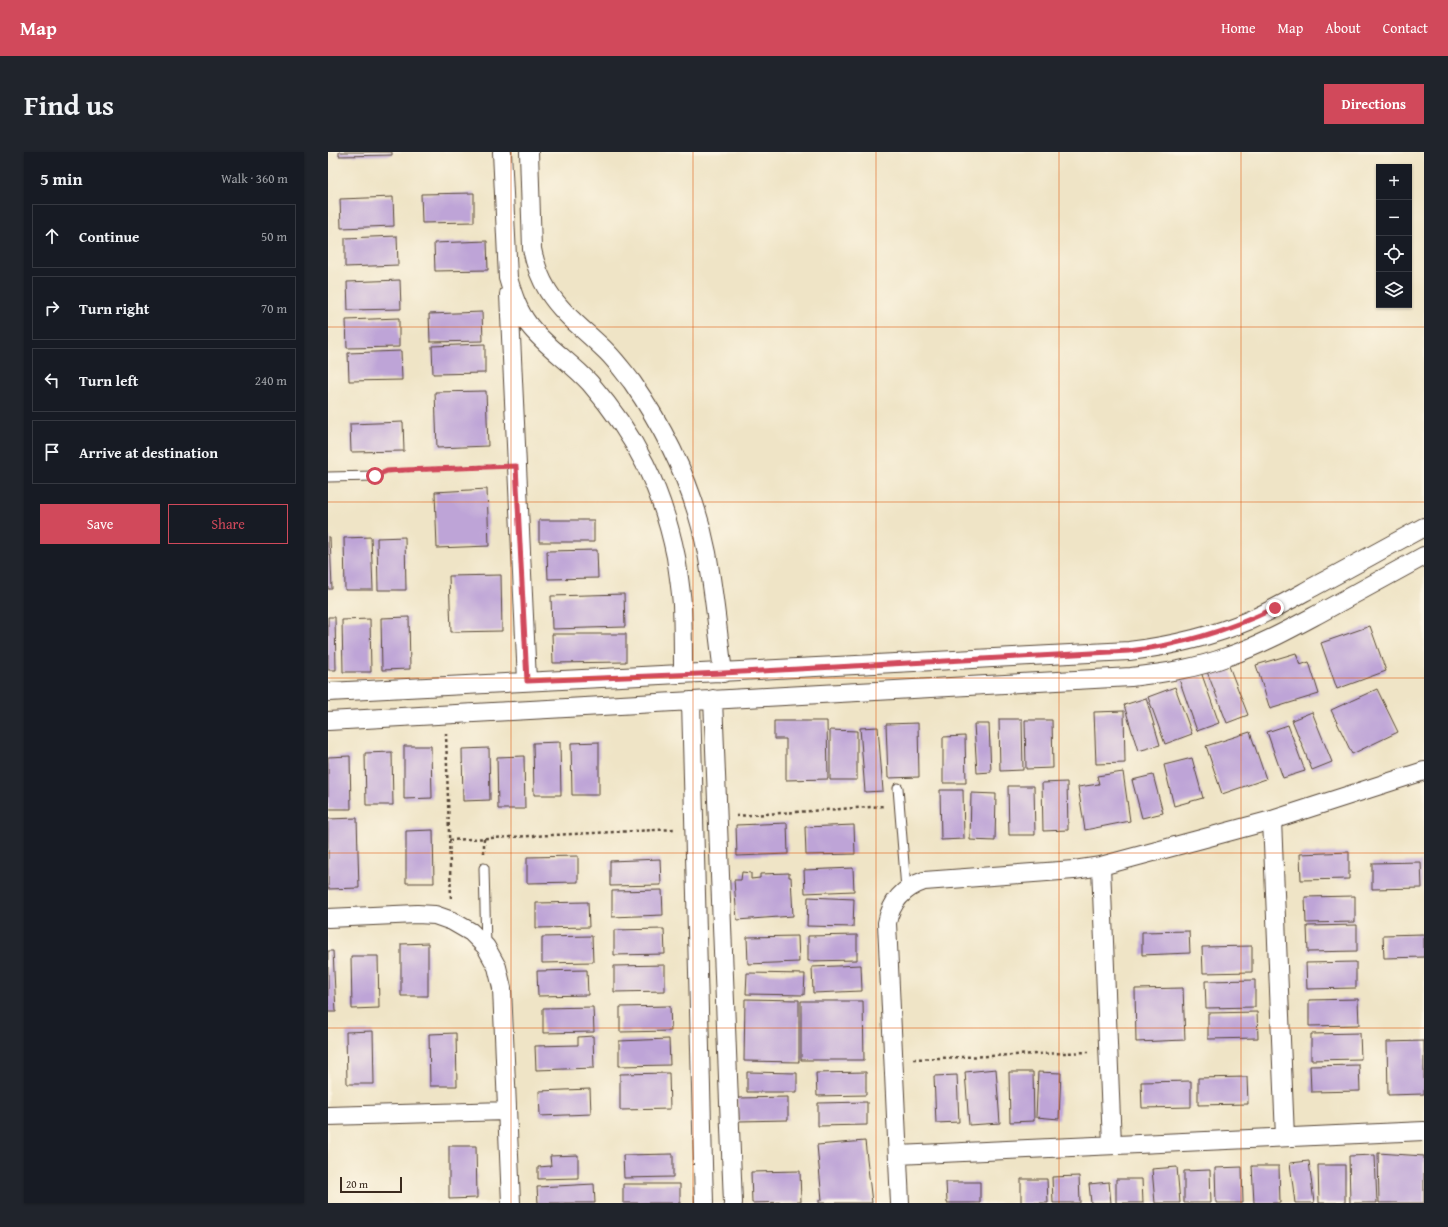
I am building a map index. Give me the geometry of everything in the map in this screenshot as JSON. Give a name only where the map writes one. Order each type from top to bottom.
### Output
[{"type":"street","points":[[502,152],[527,681]]},
{"type":"street","points":[[529,152],[532,249],[541,279],[554,300],[608,353],[630,381],[650,409],[667,439],[682,471],[700,524],[707,552],[723,673]]},
{"type":"street","points":[[508,278],[513,296],[520,312],[528,324],[586,379],[607,403],[625,428],[642,456],[655,484],[672,540],[678,568],[682,604],[683,674]]},
{"type":"street","points":[[328,692],[527,681],[723,673],[1123,651],[1160,647],[1205,636],[1249,621],[1424,527]]},
{"type":"street","points":[[328,721],[1132,677],[1171,672],[1229,657],[1260,645],[1424,556]]},
{"type":"street","points":[[712,699],[733,1203]]},
{"type":"street","points":[[691,701],[704,1203]]},
{"type":"street","points":[[900,1203],[887,923],[893,904],[906,889],[915,884],[924,882],[1074,870],[1101,866],[1272,820],[1424,771]]},
{"type":"street","points":[[1272,820],[1285,1137]]},
{"type":"street","points":[[1101,866],[1112,1145]]},
{"type":"street","points":[[328,918],[417,914],[435,916],[452,921],[471,932],[486,947],[497,967],[502,988],[511,1203]]},
{"type":"street","points":[[328,1116],[508,1111]]},
{"type":"street","points":[[898,1155],[1424,1131]]},
{"type":"lane","points":[[328,477],[375,476]]},
{"type":"lane","points":[[898,788],[906,889]]},
{"type":"lane","points":[[484,868],[486,947]]},
{"type":"path","points":[[375,476],[387,471],[516,466]]},
{"type":"path","points":[[445,714],[452,921]]},
{"type":"path","points":[[718,817],[899,805]]},
{"type":"path","points":[[449,840],[694,828]]},
{"type":"path","points":[[894,1059],[1108,1051]]},
{"type":"building","points":[[339,152],[392,152],[392,155],[339,156]]},
{"type":"building","points":[[474,193],[474,222],[422,223],[421,194]]},
{"type":"building","points":[[393,197],[394,226],[341,228],[340,199]]},
{"type":"building","points":[[397,236],[398,265],[345,267],[345,238]]},
{"type":"building","points":[[487,241],[488,270],[435,271],[434,243]]},
{"type":"building","points":[[400,280],[401,309],[348,310],[347,282]]},
{"type":"building","points":[[482,312],[483,341],[430,342],[429,314]]},
{"type":"building","points":[[399,318],[399,347],[347,348],[346,320]]},
{"type":"building","points":[[485,344],[485,373],[433,374],[432,346]]},
{"type":"building","points":[[401,351],[402,380],[349,381],[348,353]]},
{"type":"building","points":[[486,391],[488,446],[437,448],[435,392]]},
{"type":"building","points":[[403,422],[404,451],[351,452],[350,424]]},
{"type":"building","points":[[487,489],[489,546],[437,548],[435,492]]},
{"type":"building","points":[[539,520],[594,520],[594,542],[539,542]]},
{"type":"building","points":[[328,537],[330,537],[332,589],[328,589]]},
{"type":"building","points":[[371,537],[373,590],[345,590],[344,538]]},
{"type":"building","points":[[405,537],[406,590],[378,590],[377,538]]},
{"type":"building","points":[[597,550],[598,578],[548,579],[547,551]]},
{"type":"building","points":[[501,575],[502,631],[451,632],[449,576]]},
{"type":"building","points":[[624,594],[625,627],[552,629],[551,596]]},
{"type":"building","points":[[328,617],[335,617],[336,670],[328,670]]},
{"type":"building","points":[[409,617],[410,669],[382,670],[381,618]]},
{"type":"building","points":[[370,619],[371,672],[343,672],[342,620]]},
{"type":"building","points":[[1370,626],[1386,671],[1337,689],[1321,643]]},
{"type":"building","points":[[552,634],[626,634],[626,662],[553,663]]},
{"type":"building","points":[[1296,653],[1300,665],[1309,662],[1319,694],[1270,709],[1256,665]]},
{"type":"building","points":[[1227,661],[1248,715],[1227,723],[1206,669]]},
{"type":"building","points":[[1201,672],[1219,723],[1197,731],[1179,679]]},
{"type":"building","points":[[1175,687],[1192,734],[1165,744],[1148,697]]},
{"type":"building","points":[[1377,689],[1398,732],[1352,754],[1331,710]]},
{"type":"building","points":[[1146,698],[1160,745],[1138,751],[1124,705]]},
{"type":"building","points":[[1124,711],[1125,763],[1096,764],[1094,712]]},
{"type":"building","points":[[1312,712],[1332,762],[1312,770],[1292,720]]},
{"type":"building","points":[[999,719],[1022,719],[1023,770],[1000,771]]},
{"type":"building","points":[[1025,720],[1052,720],[1053,768],[1026,769]]},
{"type":"building","points":[[774,721],[827,721],[828,779],[786,780],[786,739],[774,739]]},
{"type":"building","points":[[918,723],[919,777],[888,778],[886,724]]},
{"type":"building","points":[[974,724],[989,724],[991,772],[977,773]]},
{"type":"building","points":[[1288,725],[1305,771],[1283,778],[1267,732]]},
{"type":"building","points":[[878,727],[883,791],[865,792],[860,728]]},
{"type":"building","points":[[830,730],[857,731],[857,780],[830,780]]},
{"type":"building","points":[[1250,732],[1266,779],[1222,794],[1206,746]]},
{"type":"building","points":[[965,736],[966,783],[943,783],[943,737]]},
{"type":"building","points":[[560,742],[561,795],[534,795],[533,743]]},
{"type":"building","points":[[599,742],[599,795],[572,795],[571,743]]},
{"type":"building","points":[[404,746],[431,746],[432,798],[404,799]]},
{"type":"building","points":[[489,748],[490,800],[463,801],[462,749]]},
{"type":"building","points":[[392,752],[393,805],[366,805],[365,753]]},
{"type":"building","points":[[350,756],[351,809],[328,809],[328,757]]},
{"type":"building","points":[[524,756],[525,809],[498,809],[497,757]]},
{"type":"building","points":[[1192,758],[1203,798],[1174,806],[1164,765]]},
{"type":"building","points":[[1123,772],[1130,821],[1085,830],[1078,787],[1099,784],[1097,776]]},
{"type":"building","points":[[1153,775],[1163,813],[1142,818],[1132,780]]},
{"type":"building","points":[[1067,782],[1068,830],[1043,831],[1042,783]]},
{"type":"building","points":[[1008,786],[1034,786],[1035,835],[1009,835]]},
{"type":"building","points":[[940,790],[963,790],[964,839],[941,840]]},
{"type":"building","points":[[971,793],[996,794],[995,841],[970,840]]},
{"type":"building","points":[[357,818],[359,888],[328,889],[328,819]]},
{"type":"building","points":[[787,823],[788,854],[737,856],[736,825]]},
{"type":"building","points":[[854,825],[855,854],[806,855],[805,827]]},
{"type":"building","points":[[433,830],[434,883],[406,883],[406,831]]},
{"type":"building","points":[[1349,852],[1349,879],[1301,880],[1300,854]]},
{"type":"building","points":[[578,856],[578,882],[527,883],[527,857]]},
{"type":"building","points":[[660,859],[661,885],[610,886],[610,861]]},
{"type":"building","points":[[1421,862],[1422,888],[1372,889],[1372,863]]},
{"type":"building","points":[[853,868],[854,891],[805,893],[804,870]]},
{"type":"building","points":[[742,872],[751,873],[751,879],[760,878],[760,874],[789,873],[789,877],[791,877],[793,916],[737,920],[734,880],[741,880]]},
{"type":"building","points":[[662,890],[663,915],[612,917],[612,891]]},
{"type":"building","points":[[1355,896],[1355,922],[1306,923],[1305,897]]},
{"type":"building","points":[[808,897],[854,899],[853,927],[807,926]]},
{"type":"building","points":[[588,902],[589,927],[536,928],[536,903]]},
{"type":"building","points":[[1357,925],[1357,951],[1308,952],[1307,926]]},
{"type":"building","points":[[664,929],[665,954],[614,955],[614,930]]},
{"type":"building","points":[[1189,931],[1190,953],[1142,955],[1142,932]]},
{"type":"building","points":[[1424,934],[1424,957],[1384,958],[1383,935]]},
{"type":"building","points":[[857,935],[857,960],[808,961],[808,936]]},
{"type":"building","points":[[592,936],[593,962],[542,963],[542,937]]},
{"type":"building","points":[[798,936],[799,962],[748,964],[747,937]]},
{"type":"building","points":[[428,943],[428,996],[401,996],[401,944]]},
{"type":"building","points":[[1252,946],[1252,972],[1203,973],[1202,947]]},
{"type":"building","points":[[328,951],[333,951],[336,1012],[328,1012]]},
{"type":"building","points":[[351,956],[378,956],[379,1008],[352,1009]]},
{"type":"building","points":[[1356,962],[1356,988],[1307,989],[1306,963]]},
{"type":"building","points":[[665,965],[665,991],[614,992],[614,966]]},
{"type":"building","points":[[861,965],[862,991],[813,993],[812,967]]},
{"type":"building","points":[[587,970],[588,995],[538,996],[537,971]]},
{"type":"building","points":[[747,973],[805,974],[804,995],[746,994]]},
{"type":"building","points":[[1255,980],[1255,1007],[1206,1008],[1205,981]]},
{"type":"building","points":[[1183,988],[1185,1040],[1136,1042],[1135,989]]},
{"type":"building","points":[[745,999],[799,1000],[799,1062],[744,1061]]},
{"type":"building","points":[[1358,999],[1359,1025],[1309,1026],[1309,1000]]},
{"type":"building","points":[[801,1001],[863,1001],[864,1060],[801,1060]]},
{"type":"building","points":[[670,1006],[671,1031],[620,1032],[620,1007]]},
{"type":"building","points":[[593,1007],[594,1032],[543,1033],[543,1008]]},
{"type":"building","points":[[1257,1012],[1258,1038],[1208,1039],[1208,1013]]},
{"type":"building","points":[[373,1031],[374,1084],[347,1084],[346,1032]]},
{"type":"building","points":[[456,1033],[457,1086],[430,1086],[429,1034]]},
{"type":"building","points":[[1360,1033],[1361,1059],[1311,1060],[1311,1034]]},
{"type":"building","points":[[593,1036],[594,1068],[536,1070],[535,1046],[578,1045],[578,1037]]},
{"type":"building","points":[[669,1039],[670,1065],[619,1066],[619,1041]]},
{"type":"building","points":[[1424,1041],[1424,1094],[1388,1095],[1387,1042]]},
{"type":"building","points":[[1359,1065],[1360,1091],[1311,1092],[1310,1066]]},
{"type":"building","points":[[996,1069],[1000,1123],[969,1125],[965,1072]]},
{"type":"building","points":[[747,1072],[797,1073],[797,1092],[747,1092]]},
{"type":"building","points":[[866,1072],[866,1095],[817,1096],[816,1073]]},
{"type":"building","points":[[1009,1072],[1033,1072],[1034,1121],[1010,1122]]},
{"type":"building","points":[[1038,1072],[1061,1073],[1059,1119],[1036,1117]]},
{"type":"building","points":[[669,1073],[670,1109],[620,1110],[620,1074]]},
{"type":"building","points":[[957,1075],[959,1122],[936,1123],[934,1076]]},
{"type":"building","points":[[1247,1077],[1248,1104],[1198,1105],[1198,1078]]},
{"type":"building","points":[[1191,1081],[1191,1107],[1142,1108],[1141,1082]]},
{"type":"building","points":[[590,1089],[591,1114],[540,1116],[539,1091]]},
{"type":"building","points":[[788,1097],[788,1120],[739,1121],[738,1098]]},
{"type":"building","points":[[867,1102],[867,1125],[818,1126],[818,1103]]},
{"type":"building","points":[[865,1141],[872,1203],[819,1203],[819,1200],[822,1200],[817,1145]]},
{"type":"building","points":[[449,1146],[476,1146],[477,1198],[449,1199]]},
{"type":"building","points":[[1378,1153],[1424,1156],[1424,1203],[1379,1203]]},
{"type":"building","points":[[673,1154],[673,1177],[624,1178],[623,1155]]},
{"type":"building","points":[[578,1155],[578,1178],[538,1179],[538,1167],[551,1166],[550,1156]]},
{"type":"building","points":[[1375,1155],[1377,1203],[1350,1203],[1349,1156]]},
{"type":"building","points":[[1309,1161],[1314,1203],[1295,1203],[1290,1163]]},
{"type":"building","points":[[1318,1165],[1345,1165],[1345,1203],[1319,1203]]},
{"type":"building","points":[[1252,1166],[1279,1166],[1280,1203],[1254,1203]]},
{"type":"building","points":[[1177,1167],[1180,1203],[1155,1203],[1152,1169]]},
{"type":"building","points":[[1242,1167],[1243,1203],[1216,1203],[1215,1168]]},
{"type":"building","points":[[1210,1170],[1211,1203],[1184,1203],[1184,1171]]},
{"type":"building","points":[[800,1171],[801,1202],[752,1203],[751,1172]]},
{"type":"building","points":[[1079,1176],[1080,1203],[1053,1203],[1052,1177]]},
{"type":"building","points":[[1021,1179],[1047,1179],[1048,1203],[1021,1203]]},
{"type":"building","points":[[1116,1179],[1142,1179],[1143,1203],[1116,1203]]},
{"type":"building","points":[[946,1182],[980,1182],[980,1203],[947,1203]]},
{"type":"building","points":[[1109,1182],[1111,1203],[1091,1203],[1089,1184]]},
{"type":"building","points":[[594,1184],[595,1203],[538,1203],[537,1187]]},
{"type":"building","points":[[623,1184],[680,1184],[680,1203],[623,1203]]},
{"type":"route","points":[[375,476],[387,471],[516,466],[527,681],[723,673],[1129,651],[1190,641],[1249,621],[1275,608]]}]
